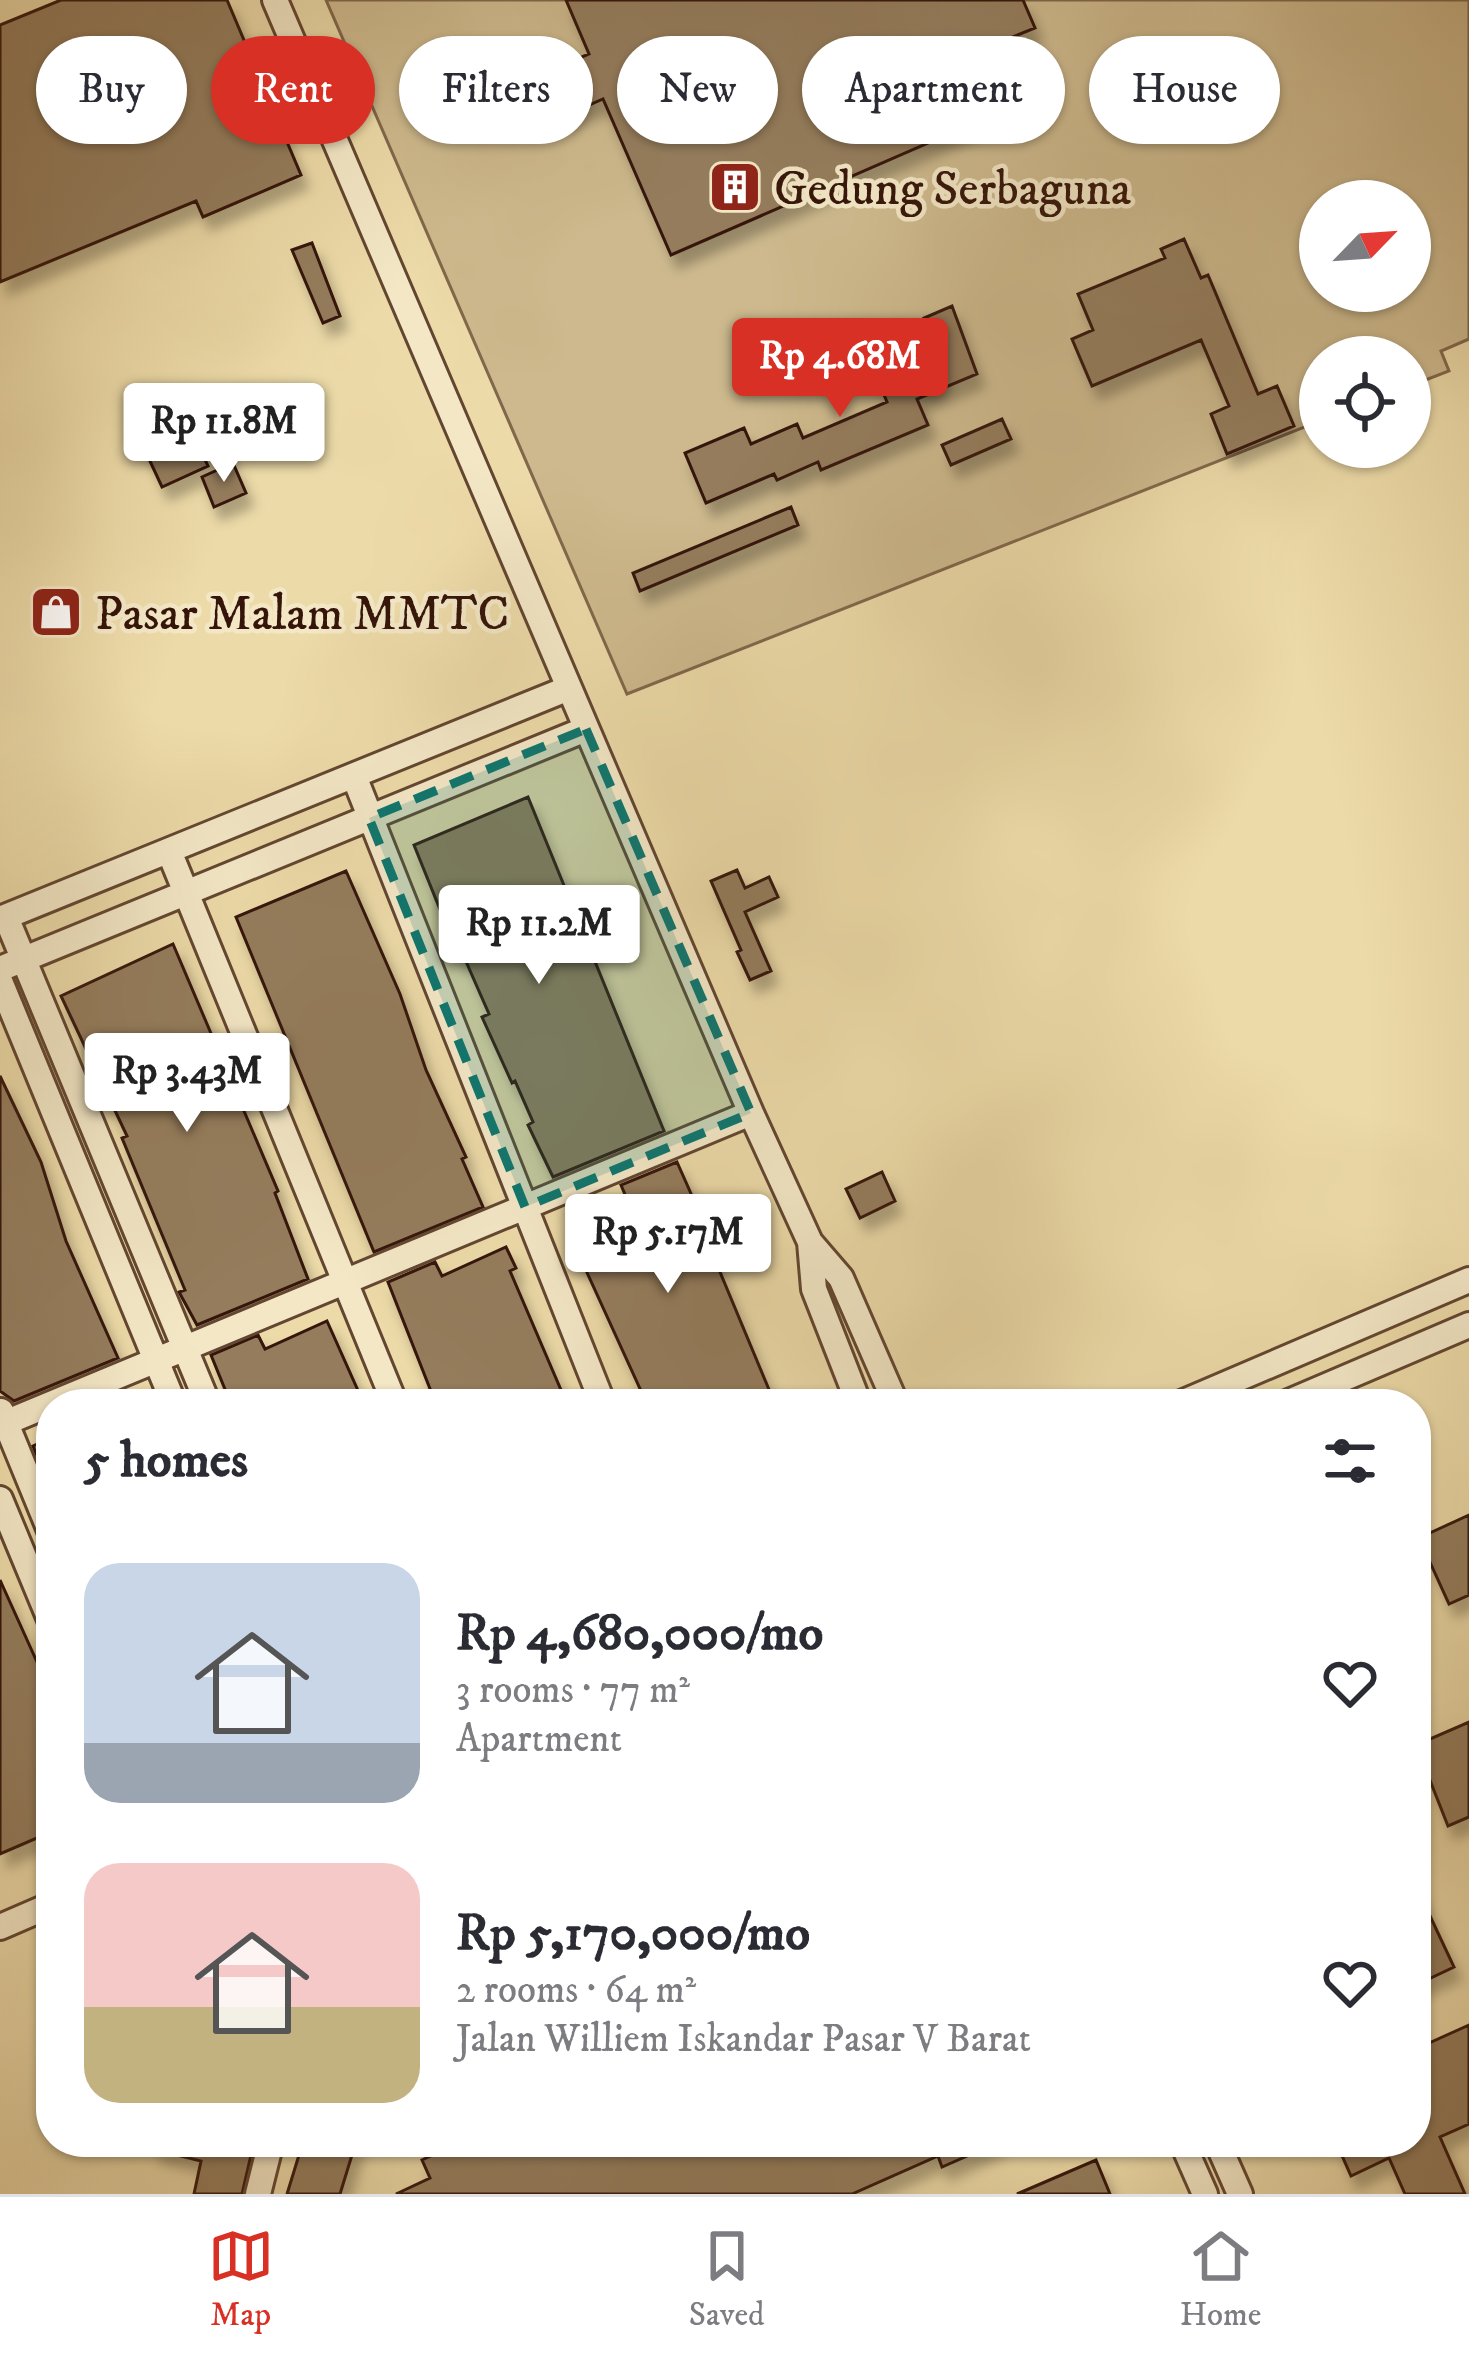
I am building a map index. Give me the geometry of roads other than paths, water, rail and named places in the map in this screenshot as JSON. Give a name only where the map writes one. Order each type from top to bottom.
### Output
[{"type":"street","points":[[275,0],[751,1113],[810,1242],[841,1278],[889,1389]]},
{"type":"street","points":[[202,1389],[12,964],[3,918],[569,688]]},
{"type":"street","points":[[12,964],[586,729]]},
{"type":"street","points":[[354,776],[597,1389]]},
{"type":"street","points":[[169,851],[389,1389]]},
{"type":"street","points":[[0,981],[168,1389]]},
{"type":"street","points":[[80,1389],[751,1113]]},
{"type":"street","points":[[810,1242],[814,1289],[854,1389]]},
{"type":"street","points":[[1214,1389],[1469,1280]]},
{"type":"street","points":[[1320,1389],[1469,1325]]},
{"type":"street","points":[[1323,1342],[1341,1380]]},
{"type":"street","points":[[36,1406],[2,1419],[36,1498]]},
{"type":"street","points":[[0,1499],[36,1580]]},
{"type":"street","points":[[17,1540],[36,1534]]},
{"type":"street","points":[[0,1927],[36,1911]]},
{"type":"street","points":[[258,2194],[267,2157]]},
{"type":"street","points":[[1188,2157],[1204,2194]]},
{"type":"street","points":[[1224,2157],[1240,2194]]},
{"type":"place","name":"Gedung Serbaguna","points":[[735,187]]},
{"type":"place","name":"Pasar Malam MMTC","points":[[56,612]]}]
